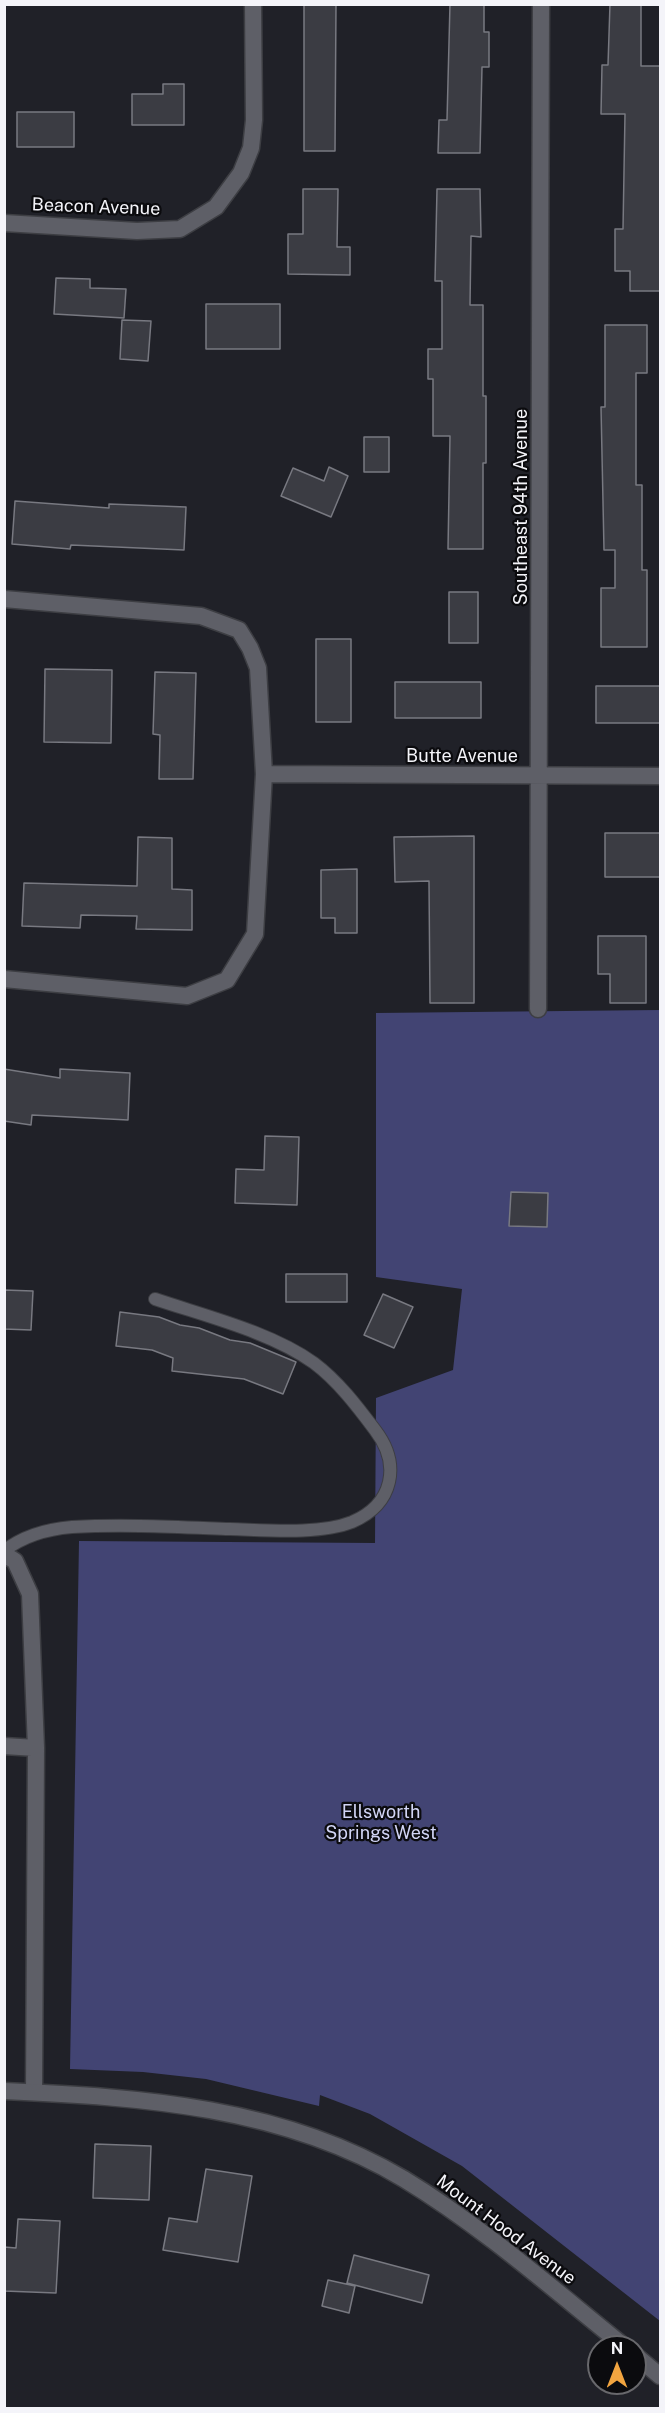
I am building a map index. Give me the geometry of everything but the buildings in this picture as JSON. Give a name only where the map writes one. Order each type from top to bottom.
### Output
[{"type":"street","name":"Beacon Avenue","points":[[4,223],[137,231],[180,229],[216,207],[241,173],[251,148],[254,120],[253,4]]},
{"type":"street","name":"Southeast 94th Avenue","points":[[538,1009],[541,4]]},
{"type":"street","points":[[4,599],[201,616],[239,630],[258,668],[264,774],[255,934],[227,980],[186,996],[4,978]]},
{"type":"street","name":"Butte Avenue","points":[[264,774],[660,777]]},
{"type":"street","points":[[8,1555],[30,1594],[36,1748],[34,2092]]},
{"type":"street","points":[[4,1746],[36,1748]]},
{"type":"street","name":"Mount Hood Avenue","points":[[4,2091],[146,2099],[213,2110],[266,2122],[329,2143],[403,2179],[461,2216],[610,2335]]},
{"type":"street","points":[[647,2365],[660,2376]]},
{"type":"lane","points":[[8,1555],[16,1542],[71,1527],[276,1531],[326,1527],[351,1522],[367,1513],[381,1498],[390,1481],[392,1460],[386,1445],[355,1403],[314,1363],[270,1339],[154,1299]]},
{"type":"green space","name":"Ellsworth Springs West","points":[[660,1010],[660,2321],[462,2166],[370,2114],[320,2095],[319,2106],[206,2079],[143,2072],[70,2069],[79,1541],[375,1543],[376,1398],[453,1370],[462,1289],[376,1277],[376,1013]]}]
